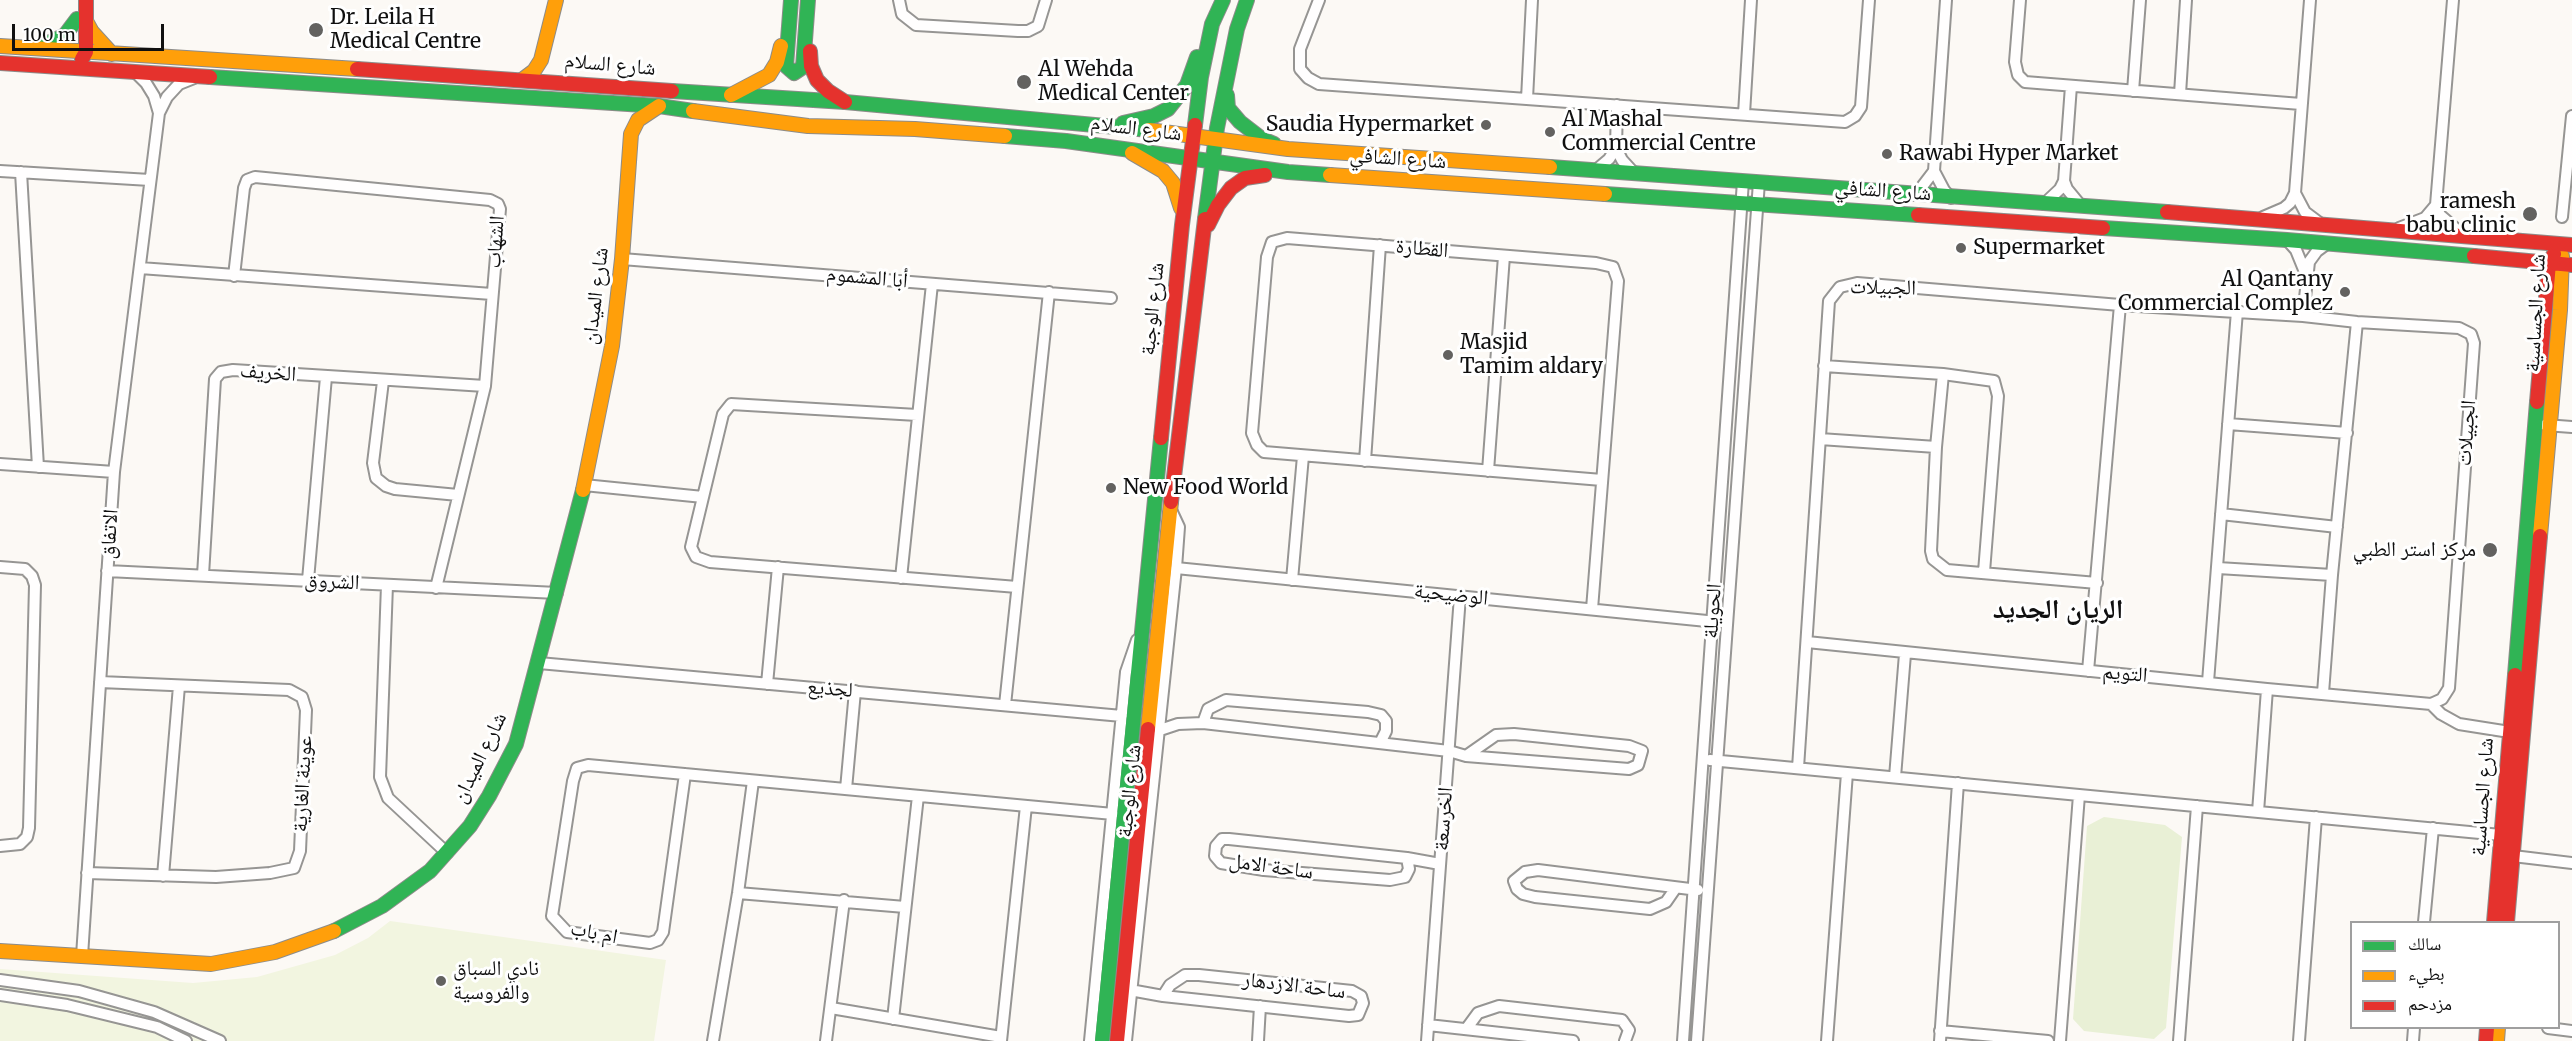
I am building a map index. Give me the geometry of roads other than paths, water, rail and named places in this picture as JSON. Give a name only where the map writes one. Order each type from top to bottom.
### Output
[{"type":"main road","points":[[78,0],[81,19],[80,61]]},
{"type":"main road","points":[[35,48],[65,35],[81,19],[86,0]]},
{"type":"main road","points":[[522,80],[534,71],[544,54],[556,0]]},
{"type":"main road","points":[[787,3],[786,66],[794,73],[803,67],[808,0]]},
{"type":"main road","points":[[808,0],[813,73],[822,86],[845,102]]},
{"type":"main road","points":[[1178,437],[1179,377],[1205,126],[1217,33],[1225,0]]},
{"type":"main road","name":"شارع الوجبة","points":[[1117,1041],[1178,437],[1202,238],[1204,148],[1201,77],[1212,24],[1225,0]]},
{"type":"main road","name":"شارع الوجبة","points":[[1102,1041],[1182,225],[1204,148],[1226,86],[1237,28],[1246,0]]},
{"type":"main road","points":[[729,96],[763,79],[774,69],[787,3]]},
{"type":"main road","points":[[81,19],[112,54]]},
{"type":"main road","points":[[1112,125],[1154,116],[1168,109],[1186,85],[1212,24]]},
{"type":"main road","name":"شارع السلام","points":[[0,46],[35,48],[80,61],[136,73],[659,106],[779,123],[915,129],[1066,141],[1121,148],[1204,148]]},
{"type":"main road","name":"شارع السلام","points":[[0,63],[80,61],[112,54],[562,82],[729,96],[845,102],[1112,125],[1204,148]]},
{"type":"main road","points":[[544,54],[549,72],[562,82]]},
{"type":"main road","points":[[1226,86],[1228,108],[1240,122],[1263,139],[1288,149]]},
{"type":"main road","points":[[610,103],[622,115],[631,134]]},
{"type":"main road","points":[[631,134],[638,120],[659,106]]},
{"type":"main road","name":"شارع الميدان","points":[[0,951],[211,964],[275,952],[327,934],[382,906],[424,876],[470,826],[489,796],[516,744],[584,485],[612,346],[622,259],[631,134]]},
{"type":"main road","points":[[1066,141],[1099,138],[1298,157],[1339,158],[1372,155]]},
{"type":"main road","points":[[1121,148],[1150,162],[1167,176],[1179,197],[1182,225]]},
{"type":"main road","name":"شارع الشافي","points":[[1204,148],[1288,149],[1633,172],[2566,244]]},
{"type":"main road","name":"شارع الشافي","points":[[1204,148],[1288,172],[2287,240],[2561,264]]},
{"type":"main road","points":[[1202,238],[1218,205],[1231,188],[1245,178],[1288,172]]},
{"type":"main road","name":"شارع الجساسية","points":[[2494,921],[2501,835],[2516,733],[2543,424],[2561,264],[2566,244]]},
{"type":"main road","name":"شارع الجساسية","points":[[2507,921],[2513,856],[2516,733]]},
{"type":"street","points":[[899,0],[902,14],[916,25],[1018,31],[1028,31],[1038,26],[1046,0]]},
{"type":"street","points":[[1319,0],[1300,49],[1300,69],[1308,78],[1319,84],[1845,122],[1855,116],[1861,107],[1869,0]]},
{"type":"street","points":[[1527,99],[1532,0]]},
{"type":"street","points":[[1744,114],[1751,0]]},
{"type":"street","points":[[1946,0],[1934,171],[1938,181],[1951,198]]},
{"type":"street","points":[[2020,0],[2015,62],[2018,75],[2025,82],[2301,104]]},
{"type":"street","points":[[2133,91],[2140,0]]},
{"type":"street","points":[[2180,94],[2186,0]]},
{"type":"street","points":[[2254,219],[2284,208],[2290,203],[2295,193],[2310,0]]},
{"type":"street","points":[[2453,0],[2436,205],[2440,215],[2463,235]]},
{"type":"street","name":"الاتفاق","points":[[136,73],[154,96],[159,114]]},
{"type":"street","name":"الاتفاق","points":[[82,956],[114,472],[150,180],[159,114],[167,96],[179,84],[197,77]]},
{"type":"street","points":[[2044,204],[2060,189],[2064,181],[2071,86]]},
{"type":"street","points":[[1617,105],[1616,148],[1622,160],[1633,172]]},
{"type":"street","points":[[2562,217],[2572,118]]},
{"type":"street","points":[[1596,170],[1609,159],[1616,148]]},
{"type":"street","points":[[0,171],[150,180]]},
{"type":"street","points":[[1912,195],[1921,189],[1934,171]]},
{"type":"street","points":[[21,172],[38,467]]},
{"type":"street","name":"الشهاب","points":[[234,276],[244,188],[248,180],[255,177],[490,200],[498,204],[500,209],[485,386],[436,588]]},
{"type":"street","name":"الحويلة","points":[[1683,1041],[1743,181]]},
{"type":"street","points":[[2064,181],[2073,200],[2081,206]]},
{"type":"street","name":"الحويلة","points":[[1697,1041],[1759,182]]},
{"type":"street","points":[[2295,193],[2305,212],[2321,224]]},
{"type":"street","name":"شارع الشافي","points":[[2395,229],[2425,218],[2436,205]]},
{"type":"street","name":"القطارة","points":[[1592,609],[1618,281],[1613,267],[1596,263],[1287,238],[1272,242],[1267,257],[1252,433],[1257,445],[1264,452],[1602,480]]},
{"type":"street","points":[[2287,240],[2299,256],[2306,275]]},
{"type":"street","points":[[2302,316],[2306,275],[2313,256],[2328,243]]},
{"type":"street","points":[[1365,461],[1380,245]]},
{"type":"street","points":[[1488,471],[1504,256]]},
{"type":"street","name":"أبا المشموم","points":[[622,259],[1111,298]]},
{"type":"street","points":[[140,268],[492,294]]},
{"type":"street","name":"الجبيلات","points":[[1798,768],[1829,301],[1840,287],[1857,283],[2121,305],[2237,311],[2459,328],[2471,334],[2474,343],[2450,688],[2437,702]]},
{"type":"street","points":[[901,578],[932,284]]},
{"type":"street","points":[[1005,705],[1049,292]]},
{"type":"street","points":[[2088,671],[2121,305]]},
{"type":"street","points":[[2208,682],[2237,311]]},
{"type":"street","points":[[2323,693],[2332,575],[2358,322]]},
{"type":"street","points":[[1824,366],[1943,374],[1994,381],[1997,386],[1984,572]]},
{"type":"street","name":"الخريف","points":[[203,575],[215,379],[221,372],[233,370],[485,386]]},
{"type":"street","points":[[1943,374],[1936,447],[1931,551],[1933,559],[1947,570],[2097,583]]},
{"type":"street","points":[[308,580],[326,377]]},
{"type":"street","points":[[383,381],[373,463],[376,478],[386,486],[395,489],[458,495]]},
{"type":"street","points":[[1728,400],[1743,401]]},
{"type":"street","points":[[918,416],[731,404],[723,414],[691,547],[696,557],[710,562],[1017,587]]},
{"type":"street","points":[[2228,424],[2347,433]]},
{"type":"street","points":[[2543,424],[2572,427]]},
{"type":"street","points":[[1820,439],[1936,447]]},
{"type":"street","points":[[1292,580],[1303,456]]},
{"type":"street","points":[[0,464],[114,472]]},
{"type":"street","points":[[584,485],[703,497]]},
{"type":"street","name":"شارع الوجبة","points":[[1126,1041],[1176,568],[1179,527],[1172,510]]},
{"type":"street","points":[[2221,514],[2337,528]]},
{"type":"street","points":[[0,567],[25,569],[32,576],[35,585],[29,828],[27,837],[20,844],[0,846]]},
{"type":"street","points":[[767,684],[778,567]]},
{"type":"street","name":"الوضيحية","points":[[1176,568],[1726,622]]},
{"type":"street","points":[[2218,568],[2332,575]]},
{"type":"street","name":"الشروق","points":[[107,571],[557,593]]},
{"type":"street","points":[[387,585],[380,777],[388,798],[447,853]]},
{"type":"street","name":"الخرسعة","points":[[1427,1041],[1460,596]]},
{"type":"street","name":"شارع الوجبة","points":[[1090,1041],[1126,672],[1142,626]]},
{"type":"street","name":"التويم","points":[[1806,642],[1905,654],[2267,689],[2437,702]]},
{"type":"street","points":[[1895,777],[1905,654]]},
{"type":"street","name":"لجذيع","points":[[539,663],[1122,716]]},
{"type":"street","name":"عوينة الغارية","points":[[87,873],[216,877],[270,873],[294,868],[300,851],[306,710],[303,697],[290,690],[100,682]]},
{"type":"street","points":[[163,876],[179,686]]},
{"type":"street","points":[[2258,812],[2267,689]]},
{"type":"street","points":[[846,789],[855,691]]},
{"type":"street","points":[[1203,723],[1208,709],[1226,700],[1368,712],[1381,715],[1386,721],[1386,731],[1380,743]]},
{"type":"street","points":[[2437,702],[2441,714],[2459,724],[2516,733]]},
{"type":"street","points":[[1160,708],[1171,717],[1185,723]]},
{"type":"street","points":[[1157,731],[1185,723],[1203,723],[1449,751],[1466,756],[1629,769],[1638,765],[1642,751],[1629,746],[1514,734],[1496,735],[1466,756]]},
{"type":"street","points":[[1703,760],[2501,835]]},
{"type":"street","name":"ام باب","points":[[685,774],[663,932],[658,940],[650,943],[567,932],[552,916],[573,781],[577,768],[588,765],[685,774],[753,781],[1113,814]]},
{"type":"street","points":[[1827,1041],[1846,773]]},
{"type":"street","points":[[713,1041],[738,892],[753,781]]},
{"type":"street","points":[[1958,783],[1940,1036],[2048,1041]]},
{"type":"street","points":[[2060,1041],[2079,795]]},
{"type":"street","points":[[892,1019],[918,796]]},
{"type":"street","points":[[831,1008],[1001,1039],[1026,806]]},
{"type":"street","points":[[2179,1041],[2197,806]]},
{"type":"street","points":[[2299,1041],[2316,817]]},
{"type":"street","points":[[2424,921],[2433,828]]},
{"type":"street","name":"ساحة الامل","points":[[1407,858],[1409,869],[1405,877],[1390,880],[1264,870],[1221,863],[1215,856],[1216,846],[1222,839],[1229,839],[1407,858],[1440,864]]},
{"type":"street","points":[[2513,856],[2572,863]]},
{"type":"street","points":[[1675,889],[1666,902],[1650,909],[1535,897],[1523,894],[1517,889],[1514,881],[1525,872],[1538,870],[1675,889],[1708,891]]},
{"type":"street","points":[[738,892],[905,907]]},
{"type":"street","points":[[826,1041],[844,900]]},
{"type":"street","name":"ساحة الازدهار","points":[[1130,990],[1163,996],[1349,1016],[1358,1015],[1363,1003],[1361,996],[1352,992],[1199,975],[1185,975],[1170,985],[1163,996]]},
{"type":"street","points":[[0,980],[79,991],[154,1012],[220,1041]]},
{"type":"street","points":[[0,995],[90,1011],[157,1028],[186,1041],[192,1029]]},
{"type":"street","points":[[1258,1041],[1260,1006]]},
{"type":"street","points":[[1467,1028],[1478,1013],[1499,1006],[1622,1020],[1629,1030],[1625,1041]]},
{"type":"street","points":[[1428,1025],[1573,1041]]},
{"type":"street","points":[[2556,1029],[2572,1031]]},
{"type":"place","name":"Dr. Leila H Medical Centre","points":[[316,30]]},
{"type":"place","name":"Al Wehda Medical Center","points":[[1024,82]]},
{"type":"place","name":"Saudia Hypermarket","points":[[1486,125]]},
{"type":"place","name":"Al Mashal Commercial Centre","points":[[1550,132]]},
{"type":"place","name":"Rawabi Hyper Market","points":[[1887,154]]},
{"type":"place","name":"ramesh babu clinic","points":[[2530,214]]},
{"type":"place","name":"Supermarket","points":[[1961,248]]},
{"type":"place","name":"Al Qantany Commercial Complez","points":[[2345,292]]},
{"type":"place","name":"Masjid Tamim aldary","points":[[1448,355]]},
{"type":"place","name":"New Food World","points":[[1111,488]]},
{"type":"place","name":"مركز استر الطبي","points":[[2490,550]]},
{"type":"place","name":"نادي السباق والفروسية","points":[[441,981]]},
{"type":"district","name":"الريان الجديد","points":[[2058,610]]}]
